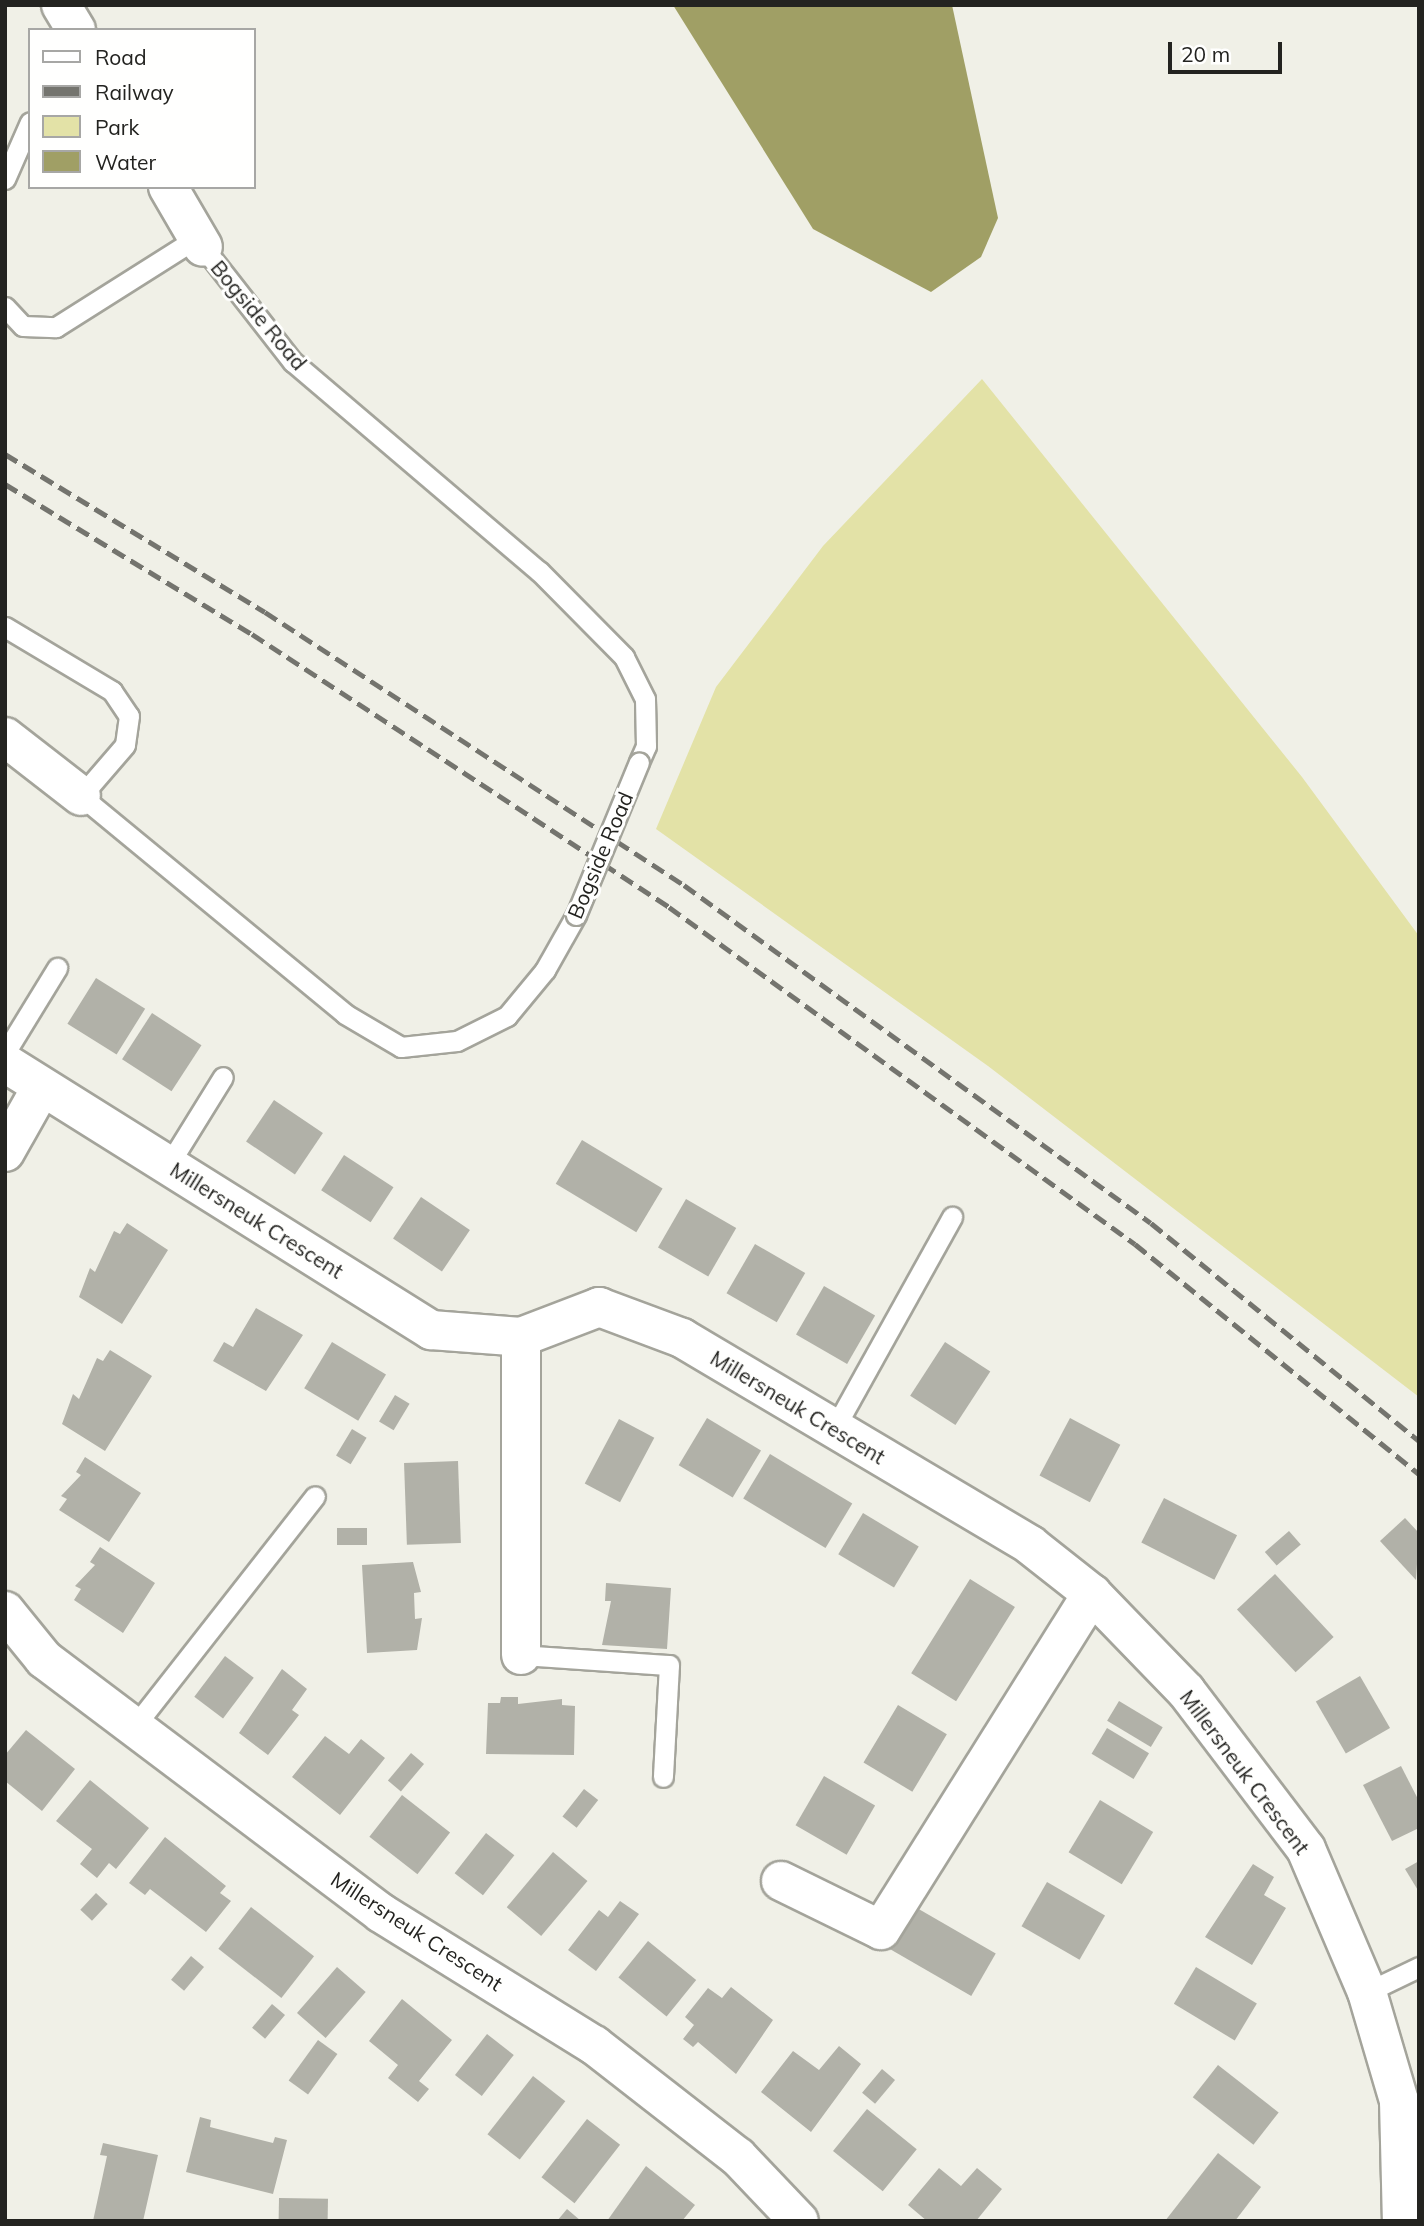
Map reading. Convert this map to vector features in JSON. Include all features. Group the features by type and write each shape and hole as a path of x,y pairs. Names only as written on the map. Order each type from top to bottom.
{"street":[{"path":"169,189 200,243"},
{"name":"Bogside Road","path":"5,737 81,796"},
{"name":"Millersneuk Crescent","path":"5,1063 431,1330 521,1337 599,1307 682,1338 1030,1545 1092,1594 1186,1691 1306,1849 1367,1992 1399,2101 1409,2203"},
{"path":"5,1152 41,1087"},
{"path":"521,1337 522,1655"},
{"path":"781,1881 881,1930 1092,1594"},
{"name":"Millersneuk Crescent","path":"5,1611 44,1659 381,1913 594,2045 738,2157 799,2221"}],"lane":[{"path":"5,179 28,127"},
{"path":"5,307 23,326 56,327 200,243"},
{"name":"Bogside Road","path":"81,796 345,1014 401,1047 457,1041 507,1016 545,970 576,915 646,746 645,699 624,657 539,571 293,362 200,243"},
{"path":"5,627 112,691 129,716 125,745 81,796"},
{"path":"5,1053 57,968"},
{"path":"169,1164 223,1077"},
{"path":"834,1429 952,1217"},
{"path":"134,1727 315,1496"},
{"path":"522,1655 669,1665 663,1777"},
{"path":"1367,1992 1419,1967"}],"green space":[{"path":"982,379 1302,777 1419,936 1419,1397 988,1066 656,829 716,687 823,546"}],"water":[{"path":"673,5 952,5 998,218 981,257 931,292 813,229"}],"building":[{"path":"96,978 145,1009 117,1055 67,1024"},
{"path":"152,1013 201,1045 172,1091 122,1059"},
{"path":"274,1100 323,1133 295,1174 246,1141"},
{"path":"582,1140 663,1188 636,1232 556,1184"},
{"path":"344,1155 393,1187 371,1222 321,1190"},
{"path":"421,1197 470,1230 442,1271 393,1238"},
{"path":"686,1199 736,1228 708,1276 658,1247"},
{"path":"127,1223 168,1250 122,1324 79,1297 90,1268 95,1272 114,1231 120,1234"},
{"path":"755,1244 805,1273 777,1322 726,1293"},
{"path":"824,1286 875,1316 847,1364 796,1334"},
{"path":"256,1308 303,1335 266,1391 213,1361 224,1342 233,1347"},
{"path":"332,1342 386,1374 358,1421 304,1388"},
{"path":"945,1342 990,1371 955,1425 910,1396"},
{"path":"110,1350 152,1376 105,1451 62,1424 73,1394 79,1399 97,1358 103,1361"},
{"path":"395,1395 410,1404 394,1430 379,1422"},
{"path":"707,1418 761,1450 733,1498 679,1465"},
{"path":"1070,1418 1120,1445 1090,1502 1039,1475"},
{"path":"619,1419 654,1438 620,1502 585,1483"},
{"path":"352,1429 367,1438 351,1464 336,1456"},
{"path":"770,1454 852,1503 826,1548 743,1499"},
{"path":"85,1457 141,1493 109,1542 59,1510 67,1499 61,1496 81,1475 76,1472"},
{"path":"458,1461 461,1543 407,1545 404,1463"},
{"path":"1164,1498 1237,1535 1214,1580 1141,1543"},
{"path":"863,1513 919,1546 894,1588 838,1554"},
{"path":"1405,1518 1419,1533 1416,1580 1380,1541"},
{"path":"337,1528 367,1528 367,1545 337,1545"},
{"path":"1289,1531 1301,1545 1277,1566 1265,1552"},
{"path":"100,1547 155,1583 123,1633 74,1600 81,1589 75,1586 95,1565 90,1562"},
{"path":"413,1562 421,1592 414,1593 415,1619 422,1618 417,1650 367,1653 362,1565"},
{"path":"1275,1574 1334,1637 1296,1672 1237,1609"},
{"path":"970,1579 1015,1607 956,1701 911,1673"},
{"path":"606,1583 671,1588 667,1649 602,1645 611,1601 605,1601"},
{"path":"225,1656 254,1678 223,1718 194,1697"},
{"path":"282,1669 307,1689 292,1710 299,1715 268,1755 239,1733"},
{"path":"1360,1676 1390,1728 1346,1753 1316,1702"},
{"path":"501,1697 518,1697 518,1704 562,1699 562,1705 575,1706 574,1755 486,1754 488,1703 500,1703"},
{"path":"1119,1701 1163,1727 1151,1747 1107,1721"},
{"path":"898,1705 947,1734 912,1792 863,1762"},
{"path":"1107,1728 1149,1753 1134,1779 1092,1754"},
{"path":"26,1730 75,1769 42,1811 5,1781 5,1755"},
{"path":"325,1736 349,1754 361,1739 385,1758 340,1815 292,1777"},
{"path":"411,1753 424,1764 401,1792 388,1781"},
{"path":"1401,1766 1419,1801 1419,1828 1392,1841 1363,1785"},
{"path":"824,1776 875,1806 847,1855 796,1825"},
{"path":"90,1780 149,1828 116,1869 109,1863 97,1878 80,1864 92,1849 56,1821"},
{"path":"584,1789 598,1800 577,1828 562,1817"},
{"path":"402,1795 450,1833 417,1874 369,1837"},
{"path":"1100,1800 1153,1832 1122,1884 1069,1852"},
{"path":"486,1833 514,1855 483,1895 455,1873"},
{"path":"165,1837 226,1886 220,1893 231,1901 206,1932 150,1889 145,1895 129,1883"},
{"path":"553,1852 587,1881 541,1936 507,1907"},
{"path":"1419,1861 1419,1892 1405,1869"},
{"path":"1253,1864 1274,1877 1264,1895 1286,1908 1252,1965 1205,1937"},
{"path":"1047,1882 1105,1916 1080,1960 1022,1926"},
{"path":"96,1893 108,1904 92,1921 80,1910"},
{"path":"620,1901 639,1914 596,1971 568,1950 599,1910 608,1917"},
{"path":"910,1904 996,1953 971,1996 885,1946"},
{"path":"251,1907 314,1956 281,1998 218,1949"},
{"path":"648,1941 696,1980 667,2017 618,1978"},
{"path":"191,1956 204,1967 184,1991 171,1980"},
{"path":"337,1967 366,1992 326,2038 297,2013"},
{"path":"1196,1967 1257,2004 1235,2040 1174,2004"},
{"path":"731,1987 773,2020 736,2074 698,2042 693,2047 683,2039 694,2025 685,2017 708,1988 722,1998"},
{"path":"402,1999 452,2040 419,2081 429,2089 418,2102 388,2078 398,2065 369,2041"},
{"path":"272,2004 285,2015 265,2039 252,2028"},
{"path":"487,2034 514,2055 482,2096 455,2075"},
{"path":"318,2040 337,2054 308,2095 289,2080"},
{"path":"839,2046 861,2064 811,2132 761,2092 793,2051 819,2070"},
{"path":"1218,2065 1279,2112 1253,2145 1193,2097"},
{"path":"882,2069 895,2080 875,2104 862,2093"},
{"path":"533,2076 565,2101 520,2160 487,2134"},
{"path":"867,2109 917,2149 883,2191 833,2151"},
{"path":"200,2117 211,2120 210,2127 273,2143 275,2137 287,2140 273,2194 186,2172"},
{"path":"587,2119 620,2145 575,2203 541,2177"},
{"path":"103,2143 158,2155 143,2221 93,2221 107,2156 100,2155"},
{"path":"1218,2153 1261,2187 1235,2221 1165,2221"},
{"path":"646,2166 695,2205 682,2221 607,2221"},
{"path":"939,2168 961,2186 977,2168 1002,2189 976,2221 927,2221 908,2205"},
{"path":"279,2198 328,2199 328,2221 279,2221"},
{"path":"567,2209 581,2221 557,2221"}],"railway":[{"path":"5,454 265,612 684,885 1151,1223 1419,1441"},
{"path":"5,484 252,634 669,907 1135,1244 1419,1474"}]}
